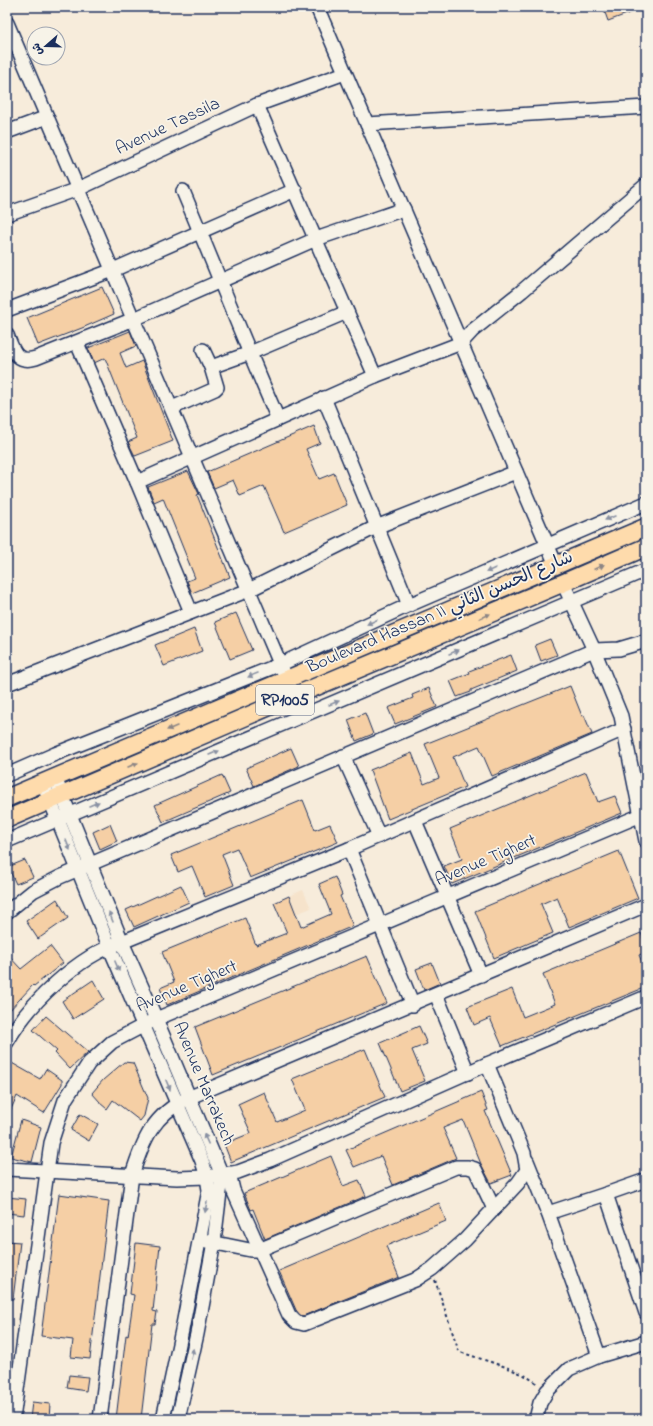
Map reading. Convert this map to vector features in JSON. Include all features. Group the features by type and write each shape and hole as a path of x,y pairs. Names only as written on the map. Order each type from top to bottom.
{"main road":[{"name":"Boulevard Hassan II شارع الحسن الثاني","path":"7,798 646,526"},
{"name":"Boulevard Hassan II شارع الحسن الثاني","path":"7,819 646,547"},
{"path":"556,565 564,583"}],"street":[{"path":"317,7 556,565"},
{"path":"7,22 10,39 47,117 294,696"},
{"name":"Avenue Tassila","path":"7,214 78,189 257,105 345,73"},
{"path":"257,105 374,376"},
{"path":"367,124 646,107"},
{"path":"7,132 47,117"},
{"path":"137,482 374,376 461,343 472,331 522,292 646,185"},
{"path":"7,310 113,270 295,190"},
{"path":"183,191 278,419"},
{"path":"7,335 16,355 25,360 36,358 77,343 134,319 316,240 404,209"},
{"path":"211,367 250,353 347,312"},
{"path":"77,343 191,612"},
{"path":"172,408 216,388 217,385 211,367 203,350"},
{"path":"324,398 376,528 409,605"},
{"path":"7,684 249,590 376,528 516,472"},
{"path":"7,775 55,754 280,664 409,605 646,503"},
{"path":"7,841 572,603 646,570"},
{"path":"564,583 621,716 643,814 646,841"},
{"path":"7,912 33,891 46,883 343,756 594,650 619,649 646,641"},
{"path":"7,1042 36,1002 60,980 82,963 115,944 349,849 624,729"},
{"path":"343,756 379,836"},
{"name":"Avenue Marrakech","path":"49,781 63,817 77,869 115,944 156,1019 188,1098 226,1174 196,1334 178,1419"},
{"name":"Avenue Tighert","path":"13,1419 51,1143 64,1100 89,1063 112,1042 142,1025 643,814"},
{"name":"Avenue Marrakech","path":"63,817 89,864 142,1025 202,1161 207,1177 209,1190 164,1419"},
{"path":"415,820 481,975"},
{"path":"349,849 413,1004"},
{"path":"100,1419 132,1175 140,1148 150,1130 163,1115 176,1104 188,1098 646,906"},
{"path":"436,994 468,1073"},
{"path":"7,1169 177,1178 207,1177 226,1174 270,1160 487,1064 646,997"},
{"path":"487,1064 548,1213 600,1356"},
{"path":"226,1174 289,1315 296,1322 304,1324 415,1280 432,1269 465,1240 518,1183 527,1170 524,1154"},
{"path":"200,1240 250,1250 259,1250 456,1167 468,1167 475,1169 494,1209"},
{"path":"548,1213 646,1180"},
{"path":"606,1194 646,1313"},
{"path":"182,1330 196,1334"},
{"path":"536,1419 540,1403 547,1391 569,1369 600,1356 646,1342"},
{"path":"172,1378 186,1379"}],"path":[{"path":"432,1269 444,1310 460,1352 506,1367 526,1376 547,1391"}],"shaded area":[{"path":"303,890 311,908 296,914 289,896"}],"building":[{"path":"603,7 643,7 643,8 608,21"},
{"path":"102,287 114,314 38,345 27,318"},
{"path":"130,331 136,346 120,353 126,368 142,361 173,441 135,456 128,442 137,438 105,358 94,363 88,348"},
{"path":"314,426 320,443 306,449 319,479 334,473 347,505 284,532 264,486 240,496 233,480 214,488 207,472"},
{"path":"188,471 199,494 197,495 230,577 192,593 187,581 195,578 163,498 154,502 148,487"},
{"path":"236,613 252,650 230,659 215,622"},
{"path":"194,629 202,651 164,666 155,645"},
{"path":"550,639 557,655 541,661 535,645"},
{"path":"511,655 517,671 457,697 450,681 470,673 469,671"},
{"path":"570,686 582,716 584,715 592,734 492,776 479,746 453,757 465,787 388,819 370,770 412,753 424,784 439,778 425,744"},
{"path":"429,688 437,707 395,724 388,708 413,698 412,695"},
{"path":"365,713 373,734 356,741 348,720"},
{"path":"291,748 299,766 254,786 246,768"},
{"path":"586,772 598,802 615,796 622,813 452,884 444,866 462,859 450,829"},
{"path":"222,775 230,793 163,822 155,805"},
{"path":"303,800 315,830 330,824 338,842 250,878 237,848 222,854 234,885 205,897 192,866 178,872 171,855"},
{"path":"110,824 117,841 100,849 93,832"},
{"path":"619,851 638,898 569,927 557,897 541,904 553,933 494,958 475,911"},
{"path":"25,860 33,877 16,884 8,867"},
{"path":"335,877 342,895 340,896 353,926 167,1005 160,988 174,982 162,952 245,918 256,945 287,933 274,903 289,896 301,927 331,914 319,884"},
{"path":"181,885 189,902 134,927 126,910"},
{"path":"57,899 68,918 38,939 26,921"},
{"path":"641,933 646,946 646,952 639,955 646,972 646,987 502,1046 490,1018 474,1025 467,1007 512,989 523,1017 555,1004 543,974"},
{"path":"50,946 63,963 34,986 33,985 7,1013 7,954 21,969"},
{"path":"367,956 387,1003 213,1075 195,1027"},
{"path":"432,963 440,983 424,990 416,969"},
{"path":"93,980 104,999 73,1019 62,1001"},
{"path":"46,1016 88,1052 70,1069 55,1053 57,1051 33,1030"},
{"path":"419,1026 427,1044 412,1050 425,1081 400,1091 380,1043"},
{"path":"365,1049 385,1097 231,1162 224,1144 251,1133 238,1104 264,1092 277,1122 305,1110 292,1079"},
{"path":"10,1062 40,1079 46,1069 62,1080 62,1084 44,1113 17,1096 7,1118 7,1068"},
{"path":"124,1062 133,1063 148,1098 144,1116 140,1121 113,1100 107,1109 92,1093 103,1080"},
{"path":"481,1092 488,1110 485,1111 512,1175 491,1183 481,1164 463,1120 443,1128 456,1158 393,1185 381,1156 354,1167 346,1150"},
{"path":"80,1114 98,1124 89,1141 71,1130"},
{"path":"21,1120 41,1127 32,1162 11,1157"},
{"path":"331,1156 343,1186 359,1180 366,1196 265,1239 253,1209 251,1210 244,1193"},
{"path":"59,1194 109,1201 90,1359 71,1357 73,1340 41,1336"},
{"path":"7,1197 26,1199 24,1215 7,1213"},
{"path":"439,1203 446,1221 386,1246 399,1277 303,1316 296,1310 279,1271"},
{"path":"7,1241 20,1242 13,1299 7,1299"},
{"path":"136,1243 160,1246 153,1311 157,1312 155,1324 152,1324 141,1419 116,1419 126,1335 128,1336 134,1295 130,1294"},
{"path":"69,1375 88,1377 86,1391 67,1388"},
{"path":"32,1402 50,1404 49,1419 30,1419"}]}
